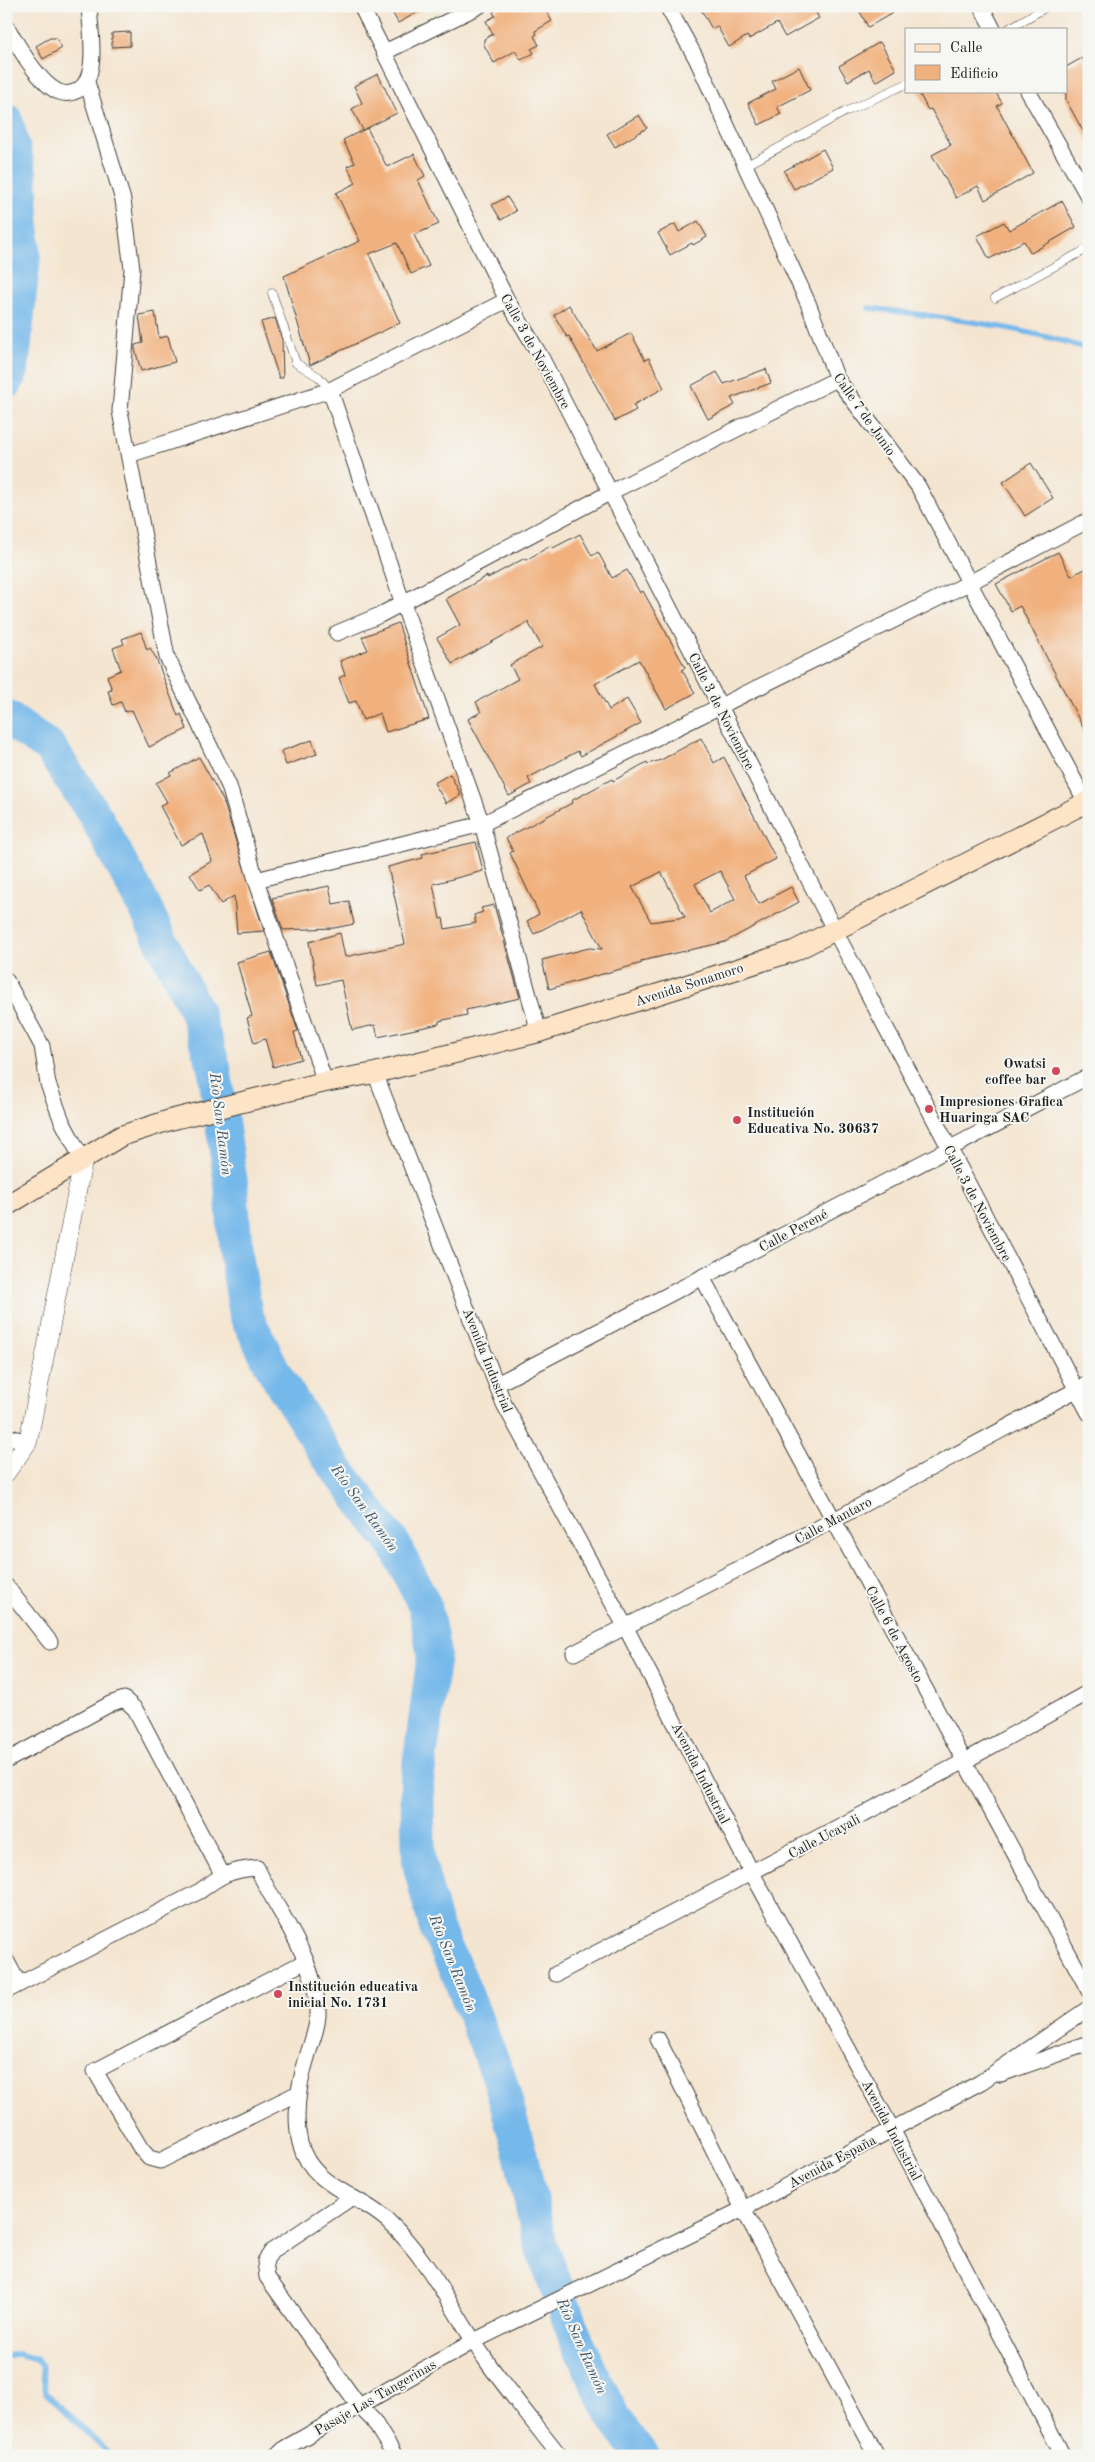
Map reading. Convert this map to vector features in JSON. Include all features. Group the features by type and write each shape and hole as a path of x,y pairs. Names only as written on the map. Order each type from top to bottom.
{"main road":[{"name":"Avenida Sonamoro","path":"6,1206 83,1161 121,1136 170,1120 263,1096 375,1073 539,1032 794,951 1088,804"}],"street":[{"path":"88,6 92,56 87,82 123,200 132,269 120,411 167,657 228,786 256,880 325,1082"},
{"name":"Calle 3 de Noviembre","path":"361,6 506,300 541,357 835,931 949,1148 1082,1386 1089,1413"},
{"path":"385,52 480,6"},
{"name":"Calle 7 de Junio","path":"667,6 696,58 808,303 837,379 918,486 1088,804"},
{"path":"981,6 992,28"},
{"path":"6,26 30,64 46,83 58,92 67,95 80,90 87,82"},
{"path":"1029,92 1089,198"},
{"path":"128,455 330,390 506,300"},
{"path":"337,633 380,614 610,492 837,379"},
{"path":"330,390 402,601 482,824 539,1032"},
{"path":"256,880 482,824 969,583 1089,520"},
{"path":"6,980 42,1046 48,1084 62,1121 83,1161 28,1442 6,1473"},
{"name":"Avenida Industrial","path":"375,1073 504,1404 625,1626 752,1873 892,2128 1064,2456"},
{"name":"Calle Perené","path":"497,1384 1089,1076"},
{"name":"Calle 6 de Agosto","path":"702,1277 963,1762 1089,1991"},
{"name":"Calle Mantaro","path":"574,1653 834,1520 1082,1386"},
{"path":"6,1436 28,1442"},
{"path":"6,1586 50,1642"},
{"name":"Calle Ucayali","path":"556,1974 963,1762 1089,1692"},
{"path":"6,1761 110,1704 124,1699 134,1709 222,1874"},
{"path":"6,1960 13,1988 200,1891 222,1874 235,1870 257,1868 306,1962 318,2011 298,2094 300,2144 312,2168 330,2185 362,2202 388,2221 407,2243 449,2299 488,2363 560,2456"},
{"path":"298,2094 160,2161 149,2158 141,2149 95,2071 306,1962"},
{"name":"Avenida España","path":"593,2284 742,2209 981,2082 1089,2008"},
{"path":"658,2039 742,2209 877,2456"},
{"path":"981,2082 1089,2043"},
{"path":"352,2198 272,2251 265,2261 267,2277 359,2406 373,2420 395,2456"},
{"name":"Pasaje Las Tangerinas","path":"277,2456 285,2448 474,2341 593,2284"}],"lane":[{"path":"1010,28 1048,6"},
{"path":"745,166 845,112 905,84"},
{"path":"995,298 1089,248"},
{"path":"272,294 296,363 319,377 330,390"}],"building":[{"path":"389,6 429,6 398,23"},
{"path":"502,6 543,6 552,21 535,31 537,34 534,36 539,45 531,49 534,53 521,60 515,51 494,63 484,45 484,39 493,34 486,21 495,16 493,12"},
{"path":"699,6 812,6 819,18 785,37 777,23 749,39 747,36 729,47 717,26 712,29"},
{"path":"857,6 905,6 868,27"},
{"path":"130,32 130,46 112,47 112,33"},
{"path":"50,38 56,38 62,48 43,59 36,46"},
{"path":"880,42 896,70 876,82 869,69 848,81 839,66"},
{"path":"1082,58 1089,71 1089,142 1066,100 1066,92 1068,92 1068,66"},
{"path":"799,67 810,90 777,107 781,114 759,125 748,103 776,89 772,81"},
{"path":"378,74 397,113 363,130 352,109 362,103 354,86"},
{"path":"919,92 996,92 1002,103 997,106 1033,173 985,200 978,186 956,198 932,155 951,145 931,109 928,110"},
{"path":"639,115 647,128 615,147 607,134"},
{"path":"367,128 387,167 414,154 425,176 418,180 439,224 414,235 429,266 411,274 397,243 369,254 400,323 310,365 284,276 360,241 336,193 356,183 347,166 355,163 343,140"},
{"path":"823,149 833,168 794,189 784,171"},
{"path":"507,197 516,211 501,220 492,205"},
{"path":"1062,201 1076,227 1031,253 1024,241 989,259 977,236 1004,222 1009,230"},
{"path":"698,221 707,237 670,255 658,233 675,224 679,232"},
{"path":"569,305 597,351 631,333 645,360 649,358 664,388 633,405 636,410 615,421 569,336 567,337 554,315"},
{"path":"155,312 159,338 168,336 175,362 141,371 135,349 135,345 143,343 139,315"},
{"path":"275,318 282,340 283,378 279,378 261,322"},
{"path":"766,369 771,383 731,398 735,405 708,419 691,386 717,372 724,384"},
{"path":"1031,463 1053,498 1025,516 1003,482"},
{"path":"580,534 592,556 598,552 612,578 627,570 640,593 643,591 685,667 682,670 695,693 666,709 639,660 595,684 609,710 627,699 641,723 581,756 578,751 528,778 531,784 509,796 468,719 481,712 476,702 518,679 510,665 542,647 528,622 452,664 437,638 460,625 446,599 487,576 488,578 552,545 553,548"},
{"path":"1058,552 1071,576 1089,567 1089,739 1020,606 1011,611 996,584"},
{"path":"398,623 429,719 386,732 380,713 363,720 356,701 349,703 339,678 345,675 340,661 368,650 362,637"},
{"path":"141,632 147,650 150,648 156,658 178,716 181,714 187,729 149,747 132,710 125,712 121,702 113,705 108,691 112,690 107,676 121,670 113,648 124,644 122,639"},
{"path":"701,738 714,763 724,757 776,859 744,876 759,904 791,887 799,902 725,942 641,961 642,963 549,989 542,960 589,948 602,949 581,909 534,934 527,921 539,914 510,853 513,851 506,838 572,803 571,801 612,779 613,781 647,762 648,764 661,760","holes":["720,871 735,899 710,913 695,884","661,872 685,917 651,922 632,887"]},
{"path":"312,740 317,754 286,765 281,751"},
{"path":"199,757 223,800 264,931 237,933 234,896 221,904 209,885 200,890 190,874 212,861 203,834 181,845 160,806 167,802 156,783"},
{"path":"450,774 461,795 446,803 434,783"},
{"path":"476,842 483,871 433,884 440,919 443,918 445,929 476,923 474,915 483,912 481,908 494,905 520,998 466,1010 467,1015 439,1021 439,1024 378,1037 375,1025 352,1030 341,980 317,985 309,942 340,933 345,957 405,944 388,867 423,858 422,854"},
{"path":"329,886 333,904 349,901 354,924 334,928 283,930 272,898"},
{"path":"271,952 298,1031 294,1032 301,1059 273,1067 265,1039 254,1043 247,1018 252,1016 237,962"}],"waterway":[{"name":"Río San Ramón","path":"6,120 20,173 24,254 12,370 6,383"},
{"path":"869,308 1008,328 1089,349"},
{"name":"Río San Ramón","path":"6,717 50,748 96,817 139,896 196,1011 214,1067 231,1184 236,1254 246,1315 276,1375 327,1456 395,1546 425,1606 434,1654 417,1782 419,1863 436,1928 460,1979 500,2080 522,2161 540,2243 578,2344 613,2416 642,2456"},
{"path":"6,2356 18,2354 36,2359 42,2367 46,2393 112,2456"}],"place":[{"name":"Owatsi coffee bar","path":"1056,1071"},
{"name":"Impresiones Grafica Huaringa SAC","path":"929,1109"},
{"name":"Institución Educativa No. 30637","path":"737,1120"},
{"name":"Institución educativa inicial No. 1731","path":"278,1994"}]}
